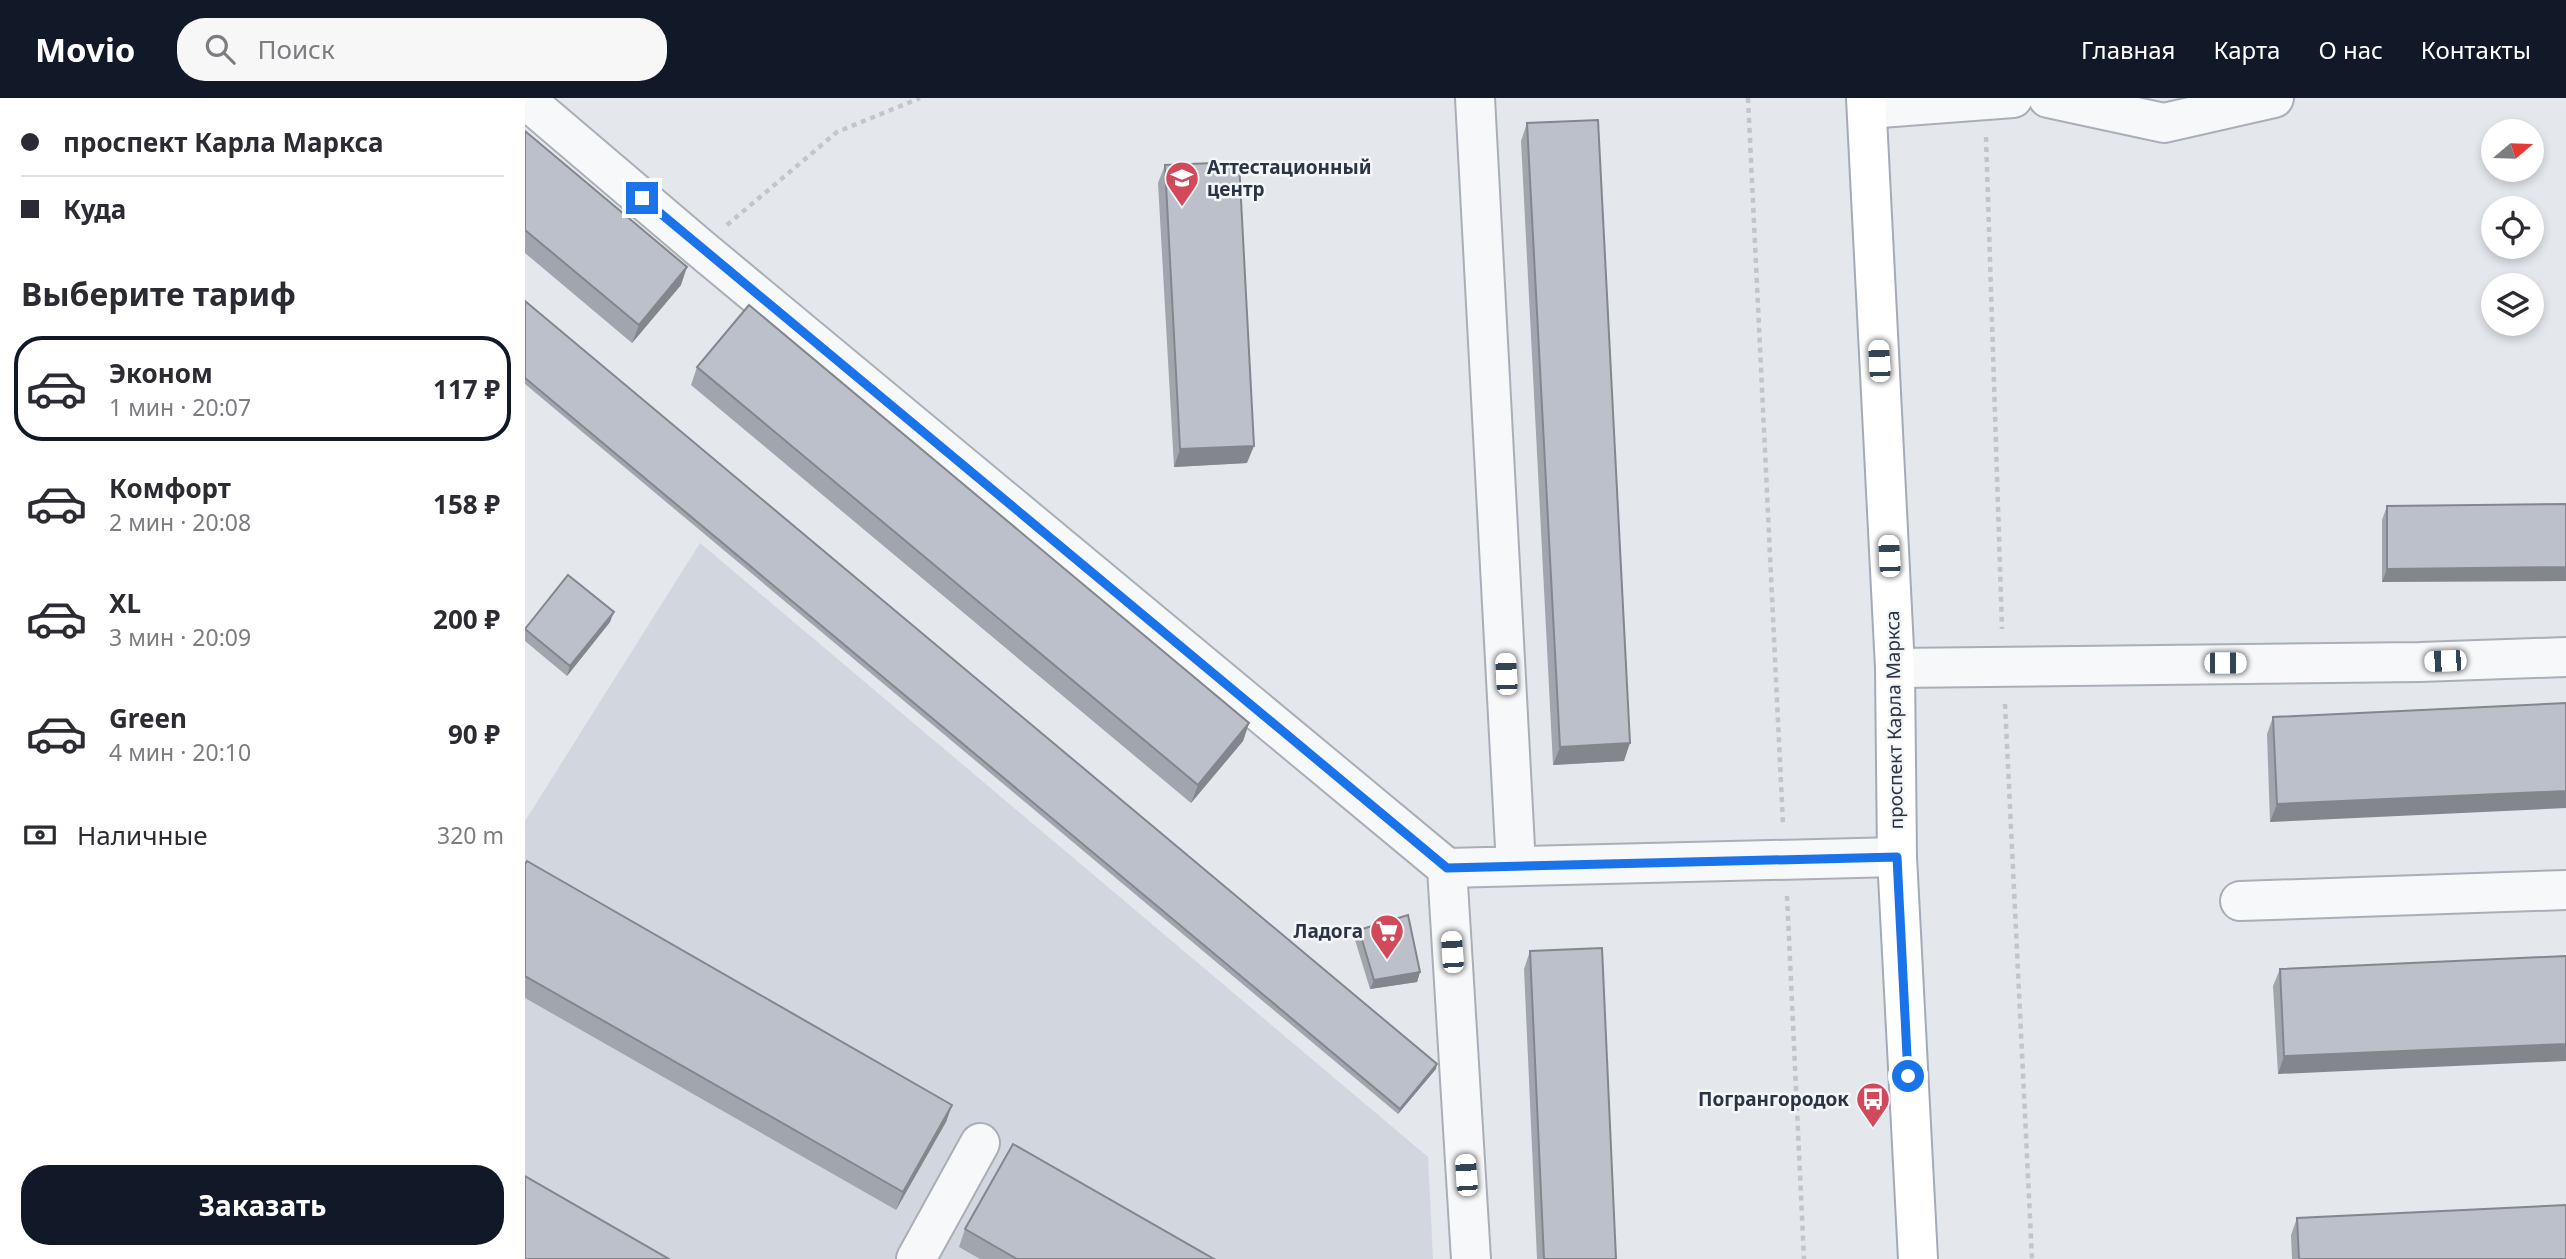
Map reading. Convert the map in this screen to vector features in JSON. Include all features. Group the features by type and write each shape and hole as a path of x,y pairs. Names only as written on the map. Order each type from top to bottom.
{"main road":[{"name":"проспект Карла Маркса","path":"1866,104 1895,668 1897,857 1918,1259"}],"street":[{"path":"1475,98 1516,866"},
{"path":"1866,104 2013,98"},
{"path":"2049,98 2164,123 2274,98"},
{"path":"525,99 700,248 1447,868 1897,857"},
{"path":"1895,668 2420,662 2566,657"},
{"path":"1447,868 1471,1259"},
{"path":"2240,901 2566,890"},
{"path":"916,1259 980,1143"}],"path":[{"path":"700,248 837,132 920,98"},
{"path":"1748,98 1804,1259"}],"shaded area":[{"path":"700,543 1428,1157 1433,1259 632,1259 525,1198 525,998 896,1210 946,1122 525,881 525,821"}],"building":[{"path":"1598,120 1630,743 1560,747 1527,123"},
{"path":"525,131 687,267 639,325 525,230"},
{"path":"1239,162 1254,446 1180,449 1165,165"},
{"path":"525,301 1437,1064 1400,1109 525,378"},
{"path":"749,305 1249,723 1198,785 697,367"},
{"path":"2566,504 2566,567 2387,569 2387,506"},
{"path":"568,575 614,612 570,666 525,629"},
{"path":"2566,703 2566,791 2277,804 2273,717"},
{"path":"527,861 952,1105 903,1192 525,976"},
{"name":"Ладога","path":"1408,915 1420,972 1374,980 1359,930"},
{"path":"1602,948 1616,1259 1544,1259 1530,951"},
{"path":"2566,956 2566,1044 2284,1056 2280,969"},
{"path":"1013,1144 1214,1259 1017,1259 965,1229"},
{"path":"525,1176 669,1259 525,1259"},
{"path":"2566,1205 2566,1259 2299,1259 2297,1218"}],"place":[{"name":"Аттестационный центр","path":"1182,208"},
{"name":"Ладога","path":"1387,961"},
{"name":"Погрангородок","path":"1873,1129"}],"route":[{"path":"642,198 1447,868 1897,857 1908,1076"}]}
